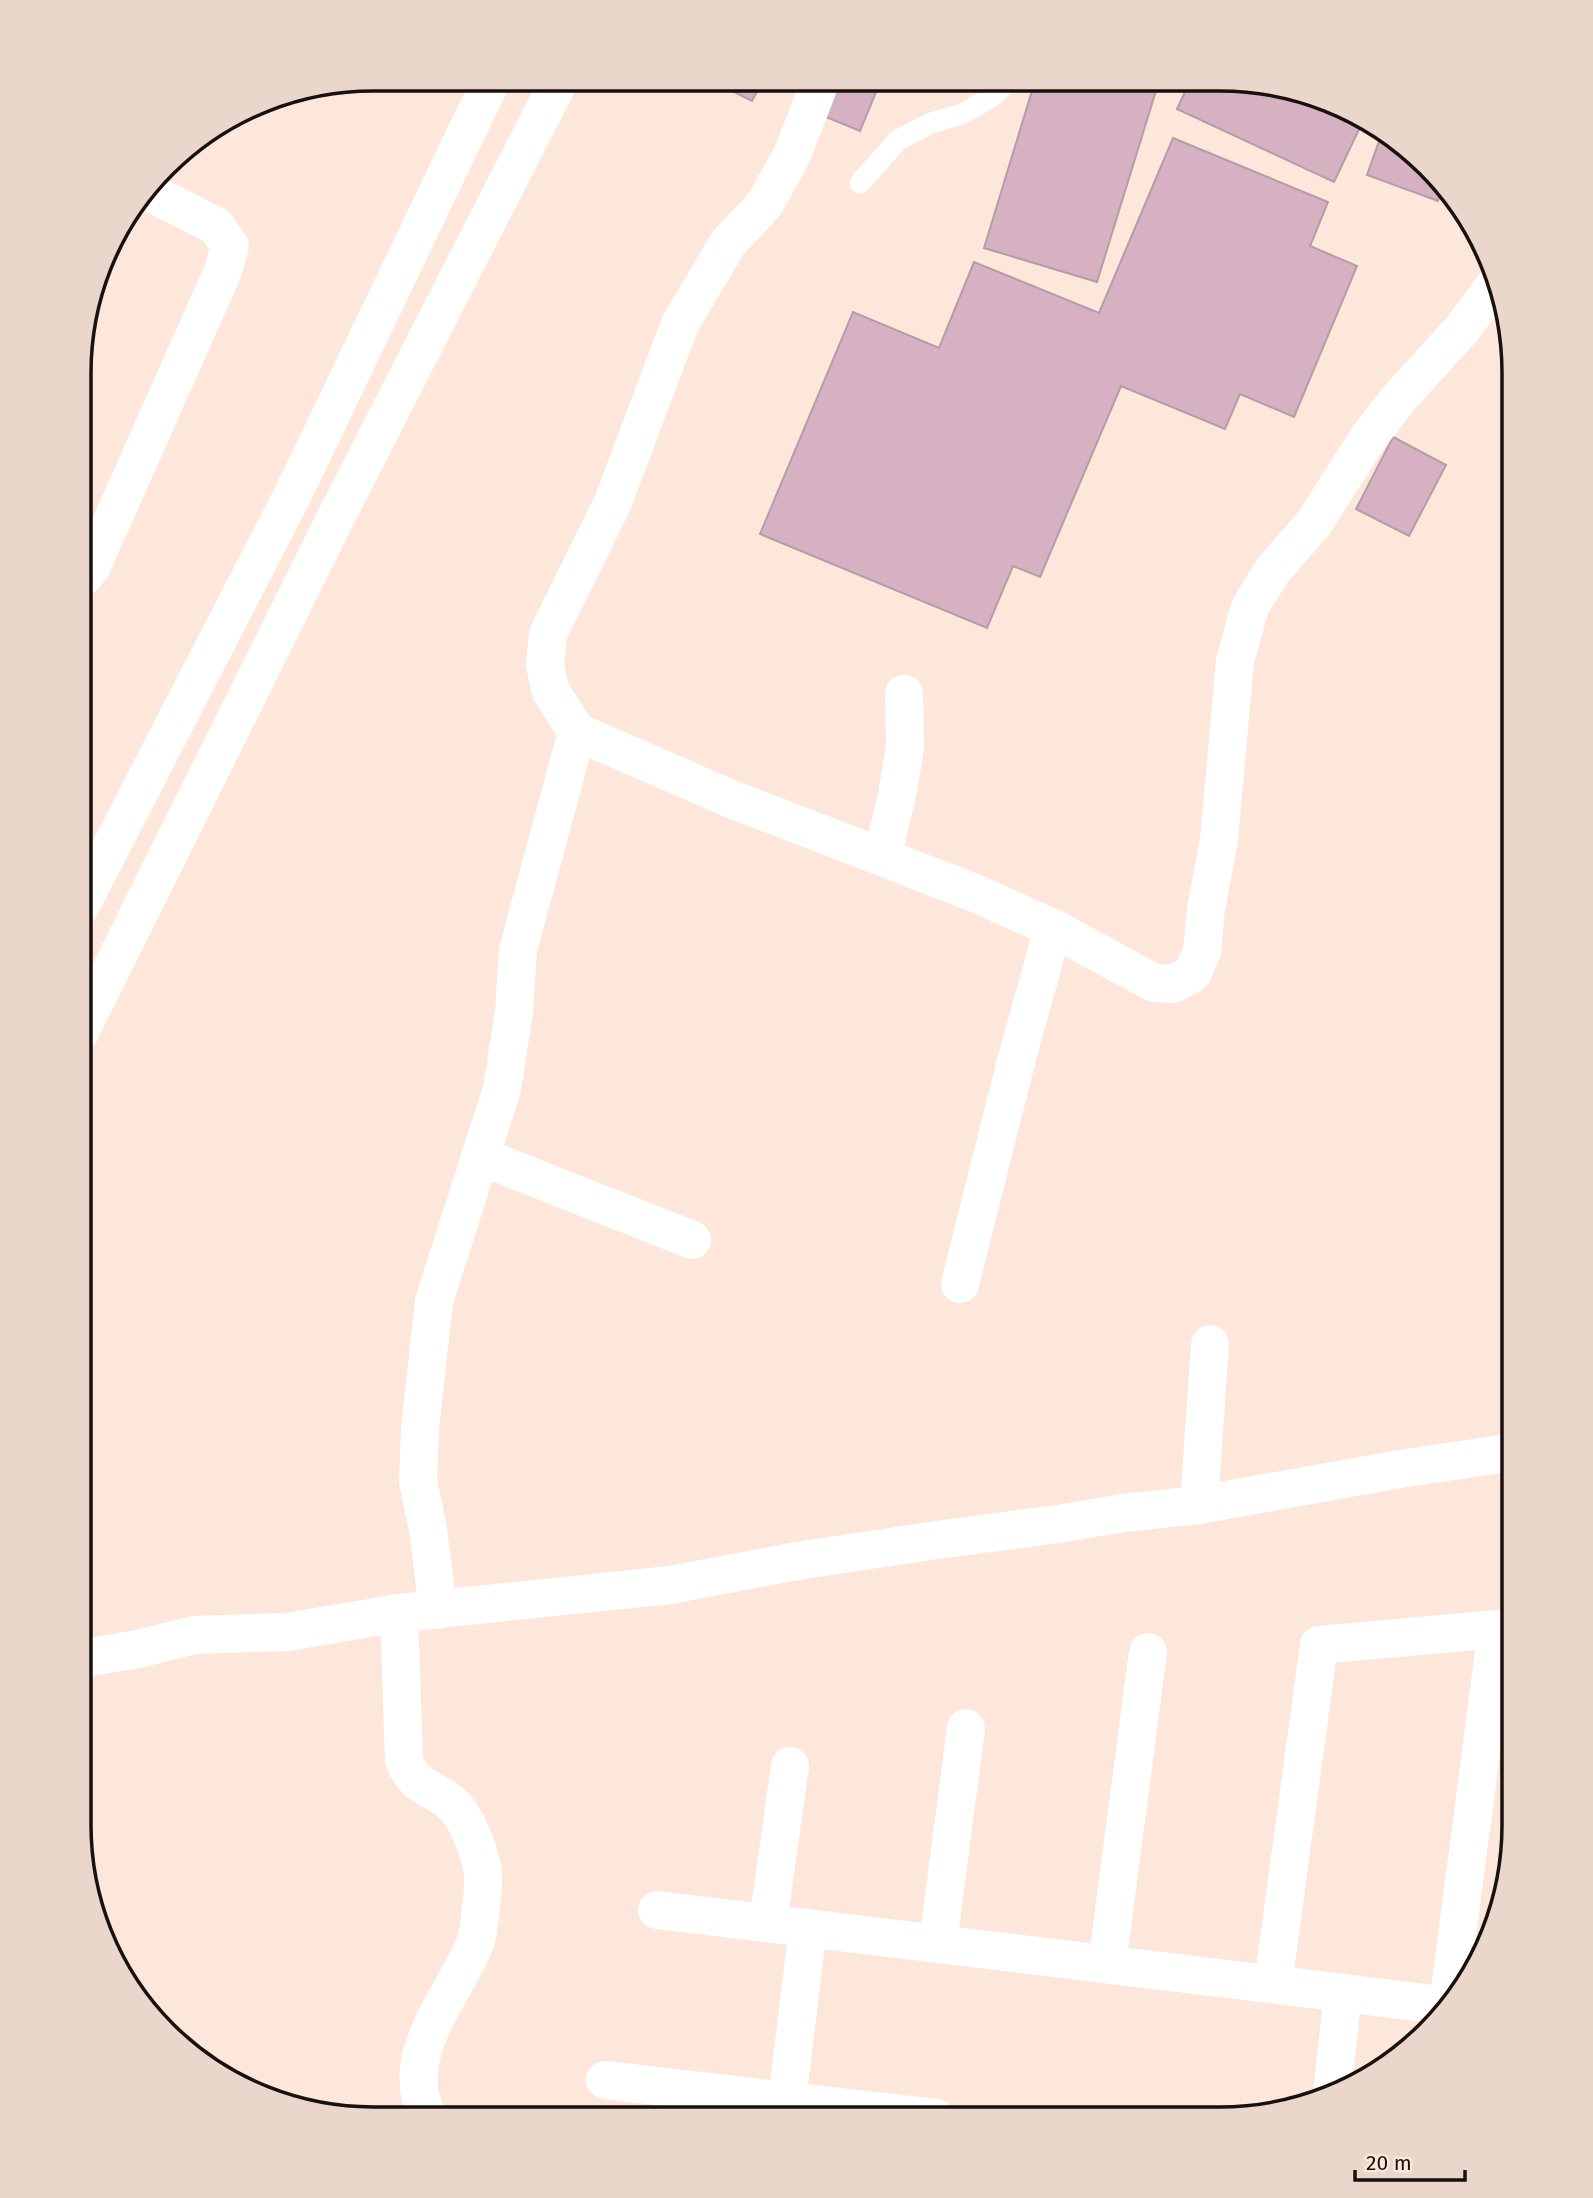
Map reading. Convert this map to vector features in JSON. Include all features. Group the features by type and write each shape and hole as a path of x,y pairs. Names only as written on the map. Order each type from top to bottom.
{"street":[{"path":"91,886 293,494 486,91"},
{"path":"91,998 554,91"},
{"path":"817,91 792,155 764,205 728,243 680,324 613,502 548,634 545,664 550,690 577,732 731,799 977,894 1053,928 1154,983 1174,984 1192,974 1202,952 1206,909 1219,840 1235,661 1250,607 1273,570 1314,523 1368,438 1400,397 1462,329 1490,292"},
{"path":"91,568 223,271 230,246 216,226 154,195"},
{"path":"293,494 336,517"},
{"path":"882,857 897,796 905,747 904,694"},
{"path":"438,1610 428,1529 418,1481 420,1429 434,1301 502,1090 514,1012 518,950 577,732"},
{"path":"960,1284 1053,928"},
{"path":"480,1156 692,1240"},
{"path":"1199,1506 1210,1344"},
{"path":"91,1657 194,1635 287,1632 399,1613 670,1585 797,1561 1123,1513 1199,1506 1388,1471 1502,1454"},
{"path":"399,1613 404,1760 409,1773 421,1785 452,1802 471,1832 483,1873 476,1940 430,2029 420,2058 417,2080 423,2107"},
{"path":"1273,1984 1319,1645 1502,1629"},
{"path":"1452,1985 1502,1649"},
{"path":"1107,1964 1148,1652"},
{"path":"938,1944 966,1728"},
{"path":"768,1923 790,1766"},
{"path":"657,1910 1438,2004"},
{"path":"787,2101 808,1928"},
{"path":"1333,2084 1343,1993"},
{"path":"605,2080 840,2107"}],"lane":[{"path":"860,183 898,140 931,123 962,114 998,91"}],"building":[{"path":"732,91 757,91 752,101"},
{"path":"831,91 876,91 860,131 821,115"},
{"path":"1032,91 1156,91 1097,282 984,248"},
{"path":"1185,91 1257,93 1311,106 1360,128 1334,182 1177,109"},
{"path":"1173,138 1328,202 1310,246 1357,266 1294,417 1240,394 1225,429 1121,386 1040,577 1013,566 987,628 760,534 853,312 939,348 974,262 1099,313"},
{"path":"1379,141 1406,161 1432,187 1440,196 1438,201 1367,175"},
{"path":"1393,437 1446,465 1409,536 1356,509"}]}
